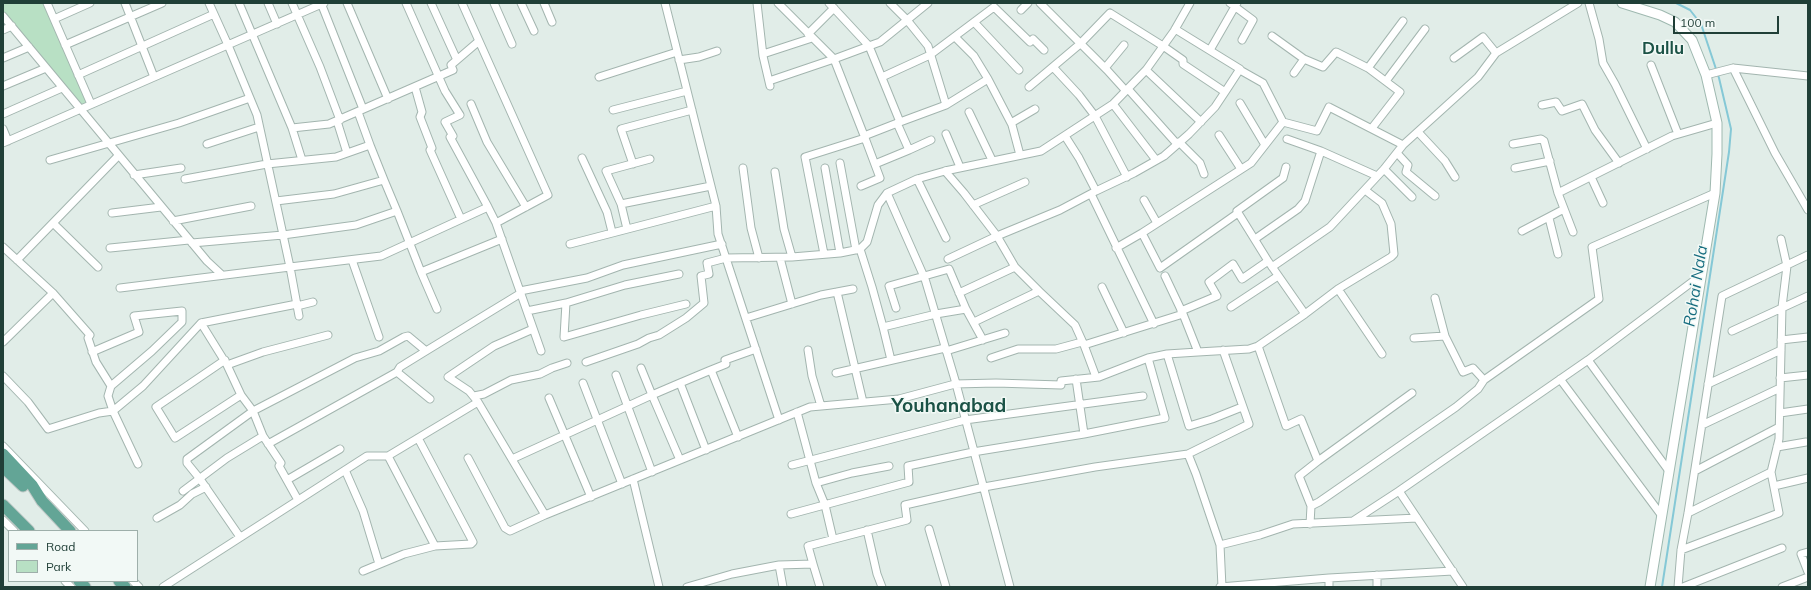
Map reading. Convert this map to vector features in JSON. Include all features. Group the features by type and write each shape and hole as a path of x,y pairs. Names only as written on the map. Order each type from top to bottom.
{"main road":[{"path":"3,454 32,485 42,501"},
{"path":"3,467 28,490 76,529"},
{"path":"3,506 28,530"}],"street":[{"path":"47,3 91,104"},
{"path":"54,19 90,3"},
{"path":"125,3 154,77"},
{"path":"65,45 162,3"},
{"path":"209,3 250,98 259,127 290,267 299,316"},
{"path":"239,3 292,128 302,160"},
{"path":"268,3 277,24"},
{"path":"292,3 320,67 338,120 347,153"},
{"path":"3,129 6,142 322,3 361,111 370,145 397,211 408,243 437,309"},
{"path":"347,3 388,99"},
{"path":"406,3 445,91 460,115 445,122 453,136 450,137 496,223 521,292 540,351"},
{"path":"431,3 457,60"},
{"path":"462,3 548,195 496,223"},
{"path":"494,3 512,44"},
{"path":"521,3 534,31"},
{"path":"544,3 552,22"},
{"path":"665,3 716,206 718,234 779,420"},
{"path":"757,3 763,54 769,84 880,42 928,3"},
{"path":"778,3 834,59 880,178 861,186"},
{"path":"890,3 907,20 928,46 946,105"},
{"path":"1022,10 1028,3"},
{"path":"1040,3 1178,143 1200,163 1204,174"},
{"path":"586,362 659,335 686,318 704,303 700,276 709,274 707,263 726,258 780,258 858,250 867,242 878,205 887,193 917,179 945,171 1041,151 1114,104 1146,70 1176,29 1190,3"},
{"path":"990,358 1018,350 1056,349 1083,344 1124,333 1154,324 1217,296 1209,282 1233,264 1242,279 1270,264 1330,227 1384,169 1403,145 1478,77 1496,53 1578,3"},
{"path":"1589,3 1599,39 1602,63 1615,84 1647,149"},
{"path":"1622,3 1660,15 1675,22 1692,40 1708,75 1717,124 1717,154 1714,193 1650,587"},
{"path":"1210,50 1234,4 1253,20 1242,40"},
{"path":"882,77 930,55 974,22 992,5 1030,42 1033,39 1044,50"},
{"path":"763,54 810,36 832,6 869,46 909,150"},
{"path":"1030,87 1080,44 1110,13 1163,46 1183,60 1183,64 1225,92"},
{"path":"78,75 214,14"},
{"path":"3,16 190,242 222,275"},
{"path":"1368,68 1403,21"},
{"path":"974,22 1019,70"},
{"path":"3,30 12,26"},
{"path":"1176,29 1263,83 1283,122 1317,132 1328,107 1403,145"},
{"path":"1386,81 1425,29"},
{"path":"1272,36 1304,59 1323,67 1336,52 1368,68 1400,92 1372,128"},
{"path":"955,37 974,56 988,79 1011,123 1020,155"},
{"path":"1454,58 1483,37 1496,53"},
{"path":"292,128 329,124 453,70 451,65 479,41"},
{"path":"1105,68 1124,45"},
{"path":"3,58 29,47"},
{"path":"599,77 678,56 699,57 717,51"},
{"path":"1294,73 1304,59"},
{"path":"1651,65 1678,134"},
{"path":"1053,67 1079,95 1095,116 1127,176"},
{"path":"3,86 46,68"},
{"path":"1708,75 1730,69 1808,76"},
{"path":"1730,69 1775,153 1808,210"},
{"path":"1146,70 1201,122"},
{"path":"948,258 1060,210 1156,160 1178,143 1215,107 1240,70"},
{"path":"824,254 805,157 865,137 899,122 946,105 988,79"},
{"path":"415,87 422,112 420,116 432,148 430,150 461,219"},
{"path":"3,114 62,88"},
{"path":"614,110 687,91"},
{"path":"50,160 179,123 250,98"},
{"path":"1542,105 1556,102 1561,111 1564,111 1582,104 1595,130 1619,163"},
{"path":"1240,103 1265,145"},
{"path":"470,104 487,142 526,207"},
{"path":"1114,104 1156,160"},
{"path":"1011,123 1035,109"},
{"path":"632,164 621,129 692,110"},
{"path":"969,112 992,160"},
{"path":"1116,248 1142,233 1251,162 1283,122"},
{"path":"1558,193 1678,134 1717,124"},
{"path":"207,144 259,127"},
{"path":"1418,132 1444,161 1455,177"},
{"path":"946,134 960,167"},
{"path":"1219,135 1241,169"},
{"path":"1065,136 1079,158 1116,248 1154,324"},
{"path":"1287,139 1321,151 1377,176"},
{"path":"1513,144 1541,139 1545,143 1558,193 1573,232"},
{"path":"875,164 931,140"},
{"path":"185,179 267,164 336,157 370,145"},
{"path":"1255,239 1298,209 1305,202 1321,151"},
{"path":"1398,153 1408,165 1406,172 1435,196"},
{"path":"17,260 118,156"},
{"path":"582,158 607,212 612,232"},
{"path":"627,229 621,204 606,171 650,159"},
{"path":"1515,168 1550,161"},
{"path":"840,162 858,250 872,287 891,360"},
{"path":"1142,233 1160,268 1238,213 1238,210 1283,178 1286,167"},
{"path":"134,175 181,168"},
{"path":"743,168 751,228 758,258"},
{"path":"825,168 840,253"},
{"path":"1384,169 1412,196"},
{"path":"945,171 997,236 1015,267 1074,325 1096,377"},
{"path":"775,172 784,229 792,257"},
{"path":"1591,177 1604,203"},
{"path":"917,179 946,238"},
{"path":"276,202 334,194 384,180"},
{"path":"973,205 1025,182"},
{"path":"621,204 711,186"},
{"path":"468,458 505,528 510,531 545,515 810,407 899,399 955,384 996,383 1061,385 1061,381 1096,377 1148,358 1167,354 1249,349 1258,346 1305,314 1338,289 1394,254 1391,224 1382,203 1364,190"},
{"path":"887,193 924,277 936,314 1010,587"},
{"path":"1311,506 1319,502 1456,407 1478,389 1484,380 1599,299 1592,247 1714,193"},
{"path":"1144,200 1157,223"},
{"path":"173,221 251,206"},
{"path":"570,244 716,206"},
{"path":"112,213 161,207"},
{"path":"120,288 381,256 488,207"},
{"path":"1522,231 1564,209"},
{"path":"110,248 283,235 356,225 397,211"},
{"path":"1238,213 1270,264 1305,314"},
{"path":"1548,218 1558,254"},
{"path":"52,223 98,267"},
{"path":"421,272 502,239"},
{"path":"1681,550 1779,513 1771,472 1777,447 1779,427 1782,307 1787,266 1781,239"},
{"path":"268,444 397,372 400,367 521,292 587,278 623,265 722,244"},
{"path":"3,247 53,293 90,335 88,338 96,362 111,386"},
{"path":"1678,587 1681,550 1695,471 1722,296 1808,255"},
{"path":"780,258 792,304"},
{"path":"352,260 379,337"},
{"path":"959,293 1015,267"},
{"path":"896,308 889,286 949,269 966,309 983,340"},
{"path":"527,311 566,303 625,285 679,274"},
{"path":"1165,276 1182,312 1198,352"},
{"path":"1230,307 1278,276"},
{"path":"1352,522 1588,360 1700,276"},
{"path":"1102,287 1124,333"},
{"path":"746,318 821,295 853,289"},
{"path":"1338,289 1382,354"},
{"path":"974,322 1039,291"},
{"path":"837,292 863,402"},
{"path":"3,342 53,293"},
{"path":"1732,331 1808,296"},
{"path":"1435,298 1445,336 1463,372 1473,368 1484,380"},
{"path":"3,376 28,402 48,429 99,413 113,411 144,386 201,323 313,302"},
{"path":"566,303 564,337 686,304"},
{"path":"883,327 936,314 966,309"},
{"path":"92,352 139,332 134,316 182,311 182,322 152,352 111,386 108,396 113,411 138,464"},
{"path":"201,323 226,362 241,395 252,411 263,436 281,463 279,466 298,500"},
{"path":"533,329 494,346 449,376 449,379 469,391 476,399 545,515"},
{"path":"836,373 891,360 946,350 1005,333"},
{"path":"241,395 175,438 156,407 226,362 328,335"},
{"path":"240,537 206,487 187,463 187,459 252,411 355,358 379,350 408,336 426,351"},
{"path":"1414,338 1445,336"},
{"path":"1781,340 1808,337"},
{"path":"1258,346 1286,426 1301,419 1318,461"},
{"path":"512,459 652,395 726,364 725,360 756,349"},
{"path":"808,350 812,376 821,406"},
{"path":"820,587 808,546 907,520 905,505 984,487 1094,467 1188,454 1247,425 1248,422 1223,350"},
{"path":"1708,384 1781,350"},
{"path":"1167,354 1189,426 1242,407"},
{"path":"791,514 908,482 908,466 973,452 1084,434 1165,418 1148,358"},
{"path":"1588,360 1669,471"},
{"path":"163,587 367,456 388,456 484,394 511,380 540,374 568,363"},
{"path":"641,368 680,460"},
{"path":"711,370 738,437"},
{"path":"397,372 430,399"},
{"path":"1780,378 1808,374"},
{"path":"616,375 652,472"},
{"path":"1076,379 1081,403 1084,434"},
{"path":"1560,379 1662,516"},
{"path":"583,383 622,484"},
{"path":"680,383 706,450"},
{"path":"1702,425 1780,388"},
{"path":"1310,524 1311,506 1299,476 1412,393"},
{"path":"792,465 965,420 1081,403 1143,396"},
{"path":"549,398 591,497"},
{"path":"1780,413 1808,409"},
{"path":"797,412 816,482 826,505 833,539"},
{"path":"1695,471 1779,427"},
{"path":"183,491 227,458 263,436"},
{"path":"363,571 404,554 435,546 471,544 473,542 418,438"},
{"path":"1777,447 1806,442"},
{"path":"3,446 76,529"},
{"path":"287,480 340,449"},
{"path":"1188,454 1220,545 1222,587 1293,584 1329,578 1453,571"},
{"path":"388,456 435,546"},
{"path":"816,482 889,466"},
{"path":"345,470 363,511 379,564"},
{"path":"1688,513 1771,472"},
{"path":"1774,486 1808,478"},
{"path":"633,479 659,587"},
{"path":"157,518 180,505 192,494 206,487"},
{"path":"1400,490 1463,587"},
{"path":"1220,545 1260,535 1293,524 1417,518"},
{"path":"3,520 13,530"},
{"path":"929,529 946,587"},
{"path":"867,530 877,574 882,587"},
{"path":"1683,587 1782,548"},
{"path":"1808,552 1802,554 1808,572"},
{"path":"692,586 732,574 779,565 813,564"},
{"path":"779,565 783,587"},
{"path":"1376,575 1377,587"},
{"path":"1782,587 1808,577"},
{"path":"1329,578 1329,587"}],"green space":[{"path":"47,3 91,104 79,109 3,16 3,4"}],"waterway":[{"name":"Rohai Nala","path":"1662,587 1729,152 1731,129 1719,78 1701,24 1690,10 1676,3"}],"district":[{"name":"Dullu","path":"1663,49"},
{"name":"Youhanabad","path":"949,406"}]}
